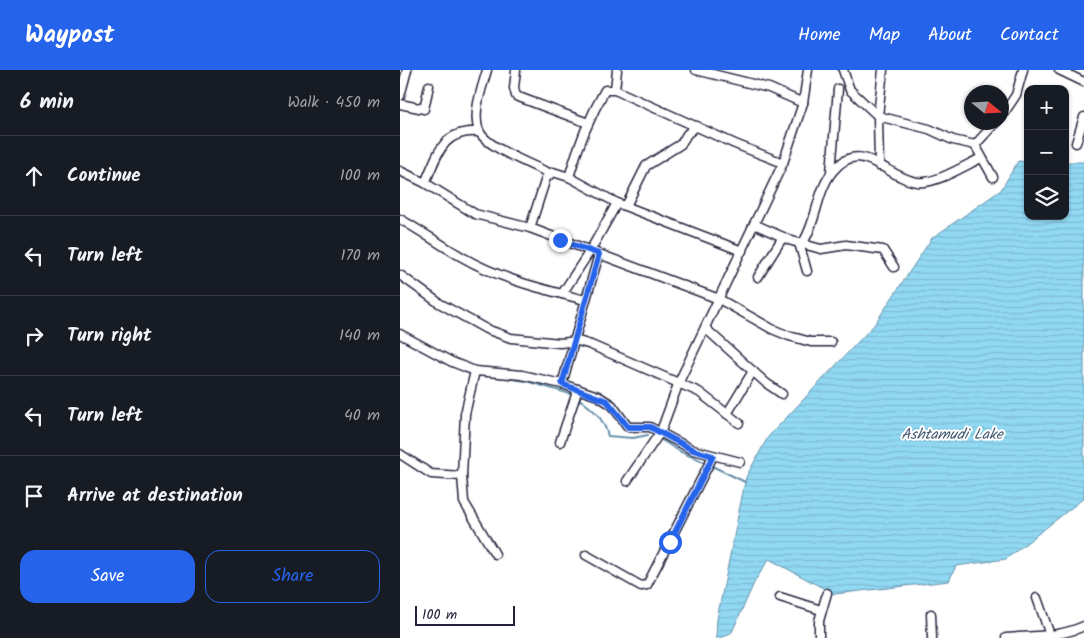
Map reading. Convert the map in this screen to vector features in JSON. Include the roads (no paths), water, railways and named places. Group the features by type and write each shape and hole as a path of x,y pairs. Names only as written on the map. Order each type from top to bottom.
{"street":[{"path":"400,96 407,70"},
{"path":"480,132 477,116 487,70"},
{"path":"516,70 514,88 516,96 588,122"},
{"path":"615,90 617,70"},
{"path":"696,70 769,88 803,103"},
{"path":"627,481 661,431 679,382 784,163 803,103 808,70"},
{"path":"843,70 850,90 878,116 930,129 953,140 975,145"},
{"path":"878,166 878,116 883,70"},
{"path":"1009,106 1016,95 1022,70"},
{"path":"1059,70 1084,82"},
{"path":"400,104 424,110 429,86"},
{"path":"799,243 804,241 807,236 831,172 838,89"},
{"path":"569,177 588,122 605,90 615,90 784,163"},
{"path":"1076,143 1084,117"},
{"path":"626,206 646,166 681,144 687,134 697,126"},
{"path":"975,145 989,130"},
{"path":"425,183 448,139 466,131 480,132 496,146 549,174 559,173 626,206 742,250"},
{"path":"975,145 993,177"},
{"path":"831,172 841,162 854,156 871,160 878,166 917,182 924,182 946,175 981,158"},
{"path":"400,171 425,183 475,214 530,228 719,299 772,329 789,336 811,342 831,342"},
{"path":"530,228 549,174"},
{"path":"562,294 590,251 617,202"},
{"path":"400,219 463,258 495,273 521,283 585,300"},
{"path":"754,224 799,243 821,249 846,245 883,250 894,267"},
{"path":"758,277 783,237"},
{"path":"799,243 807,272"},
{"path":"562,384 599,254"},
{"path":"400,275 439,303 486,329 510,338 560,343 578,340 700,392 739,423"},
{"path":"705,328 782,394"},
{"path":"400,334 452,362 475,371 489,374 522,375 578,389 607,401 628,427 650,427 661,431 687,447 713,456 740,462"},
{"path":"475,371 465,414 462,476 464,502 495,554"},
{"path":"727,414 753,371"},
{"path":"560,442 578,389"},
{"path":"400,454 432,474 462,476"},
{"path":"586,555 641,586 647,584 713,456"},
{"path":"819,638 821,610 827,593"},
{"path":"780,597 821,610"},
{"path":"1036,598 1050,635"},
{"path":"931,614 932,638"},
{"path":"1006,638 1064,634 1084,626"}],"water":[{"name":"Ashtamudi Lake","path":"1018,161 1024,162 1024,220 1069,220 1069,162 1084,162 1084,498 1006,559 956,566 949,581 834,594 769,559 755,581 732,632 722,638 716,638 717,619 746,477 768,437 874,325 932,238 1001,190"}],"waterway":[{"path":"484,375 526,381 574,395"},
{"path":"578,398 597,414 608,436 633,438 648,435"},
{"path":"660,439 679,451 704,462"},
{"path":"714,467 745,482"}]}
